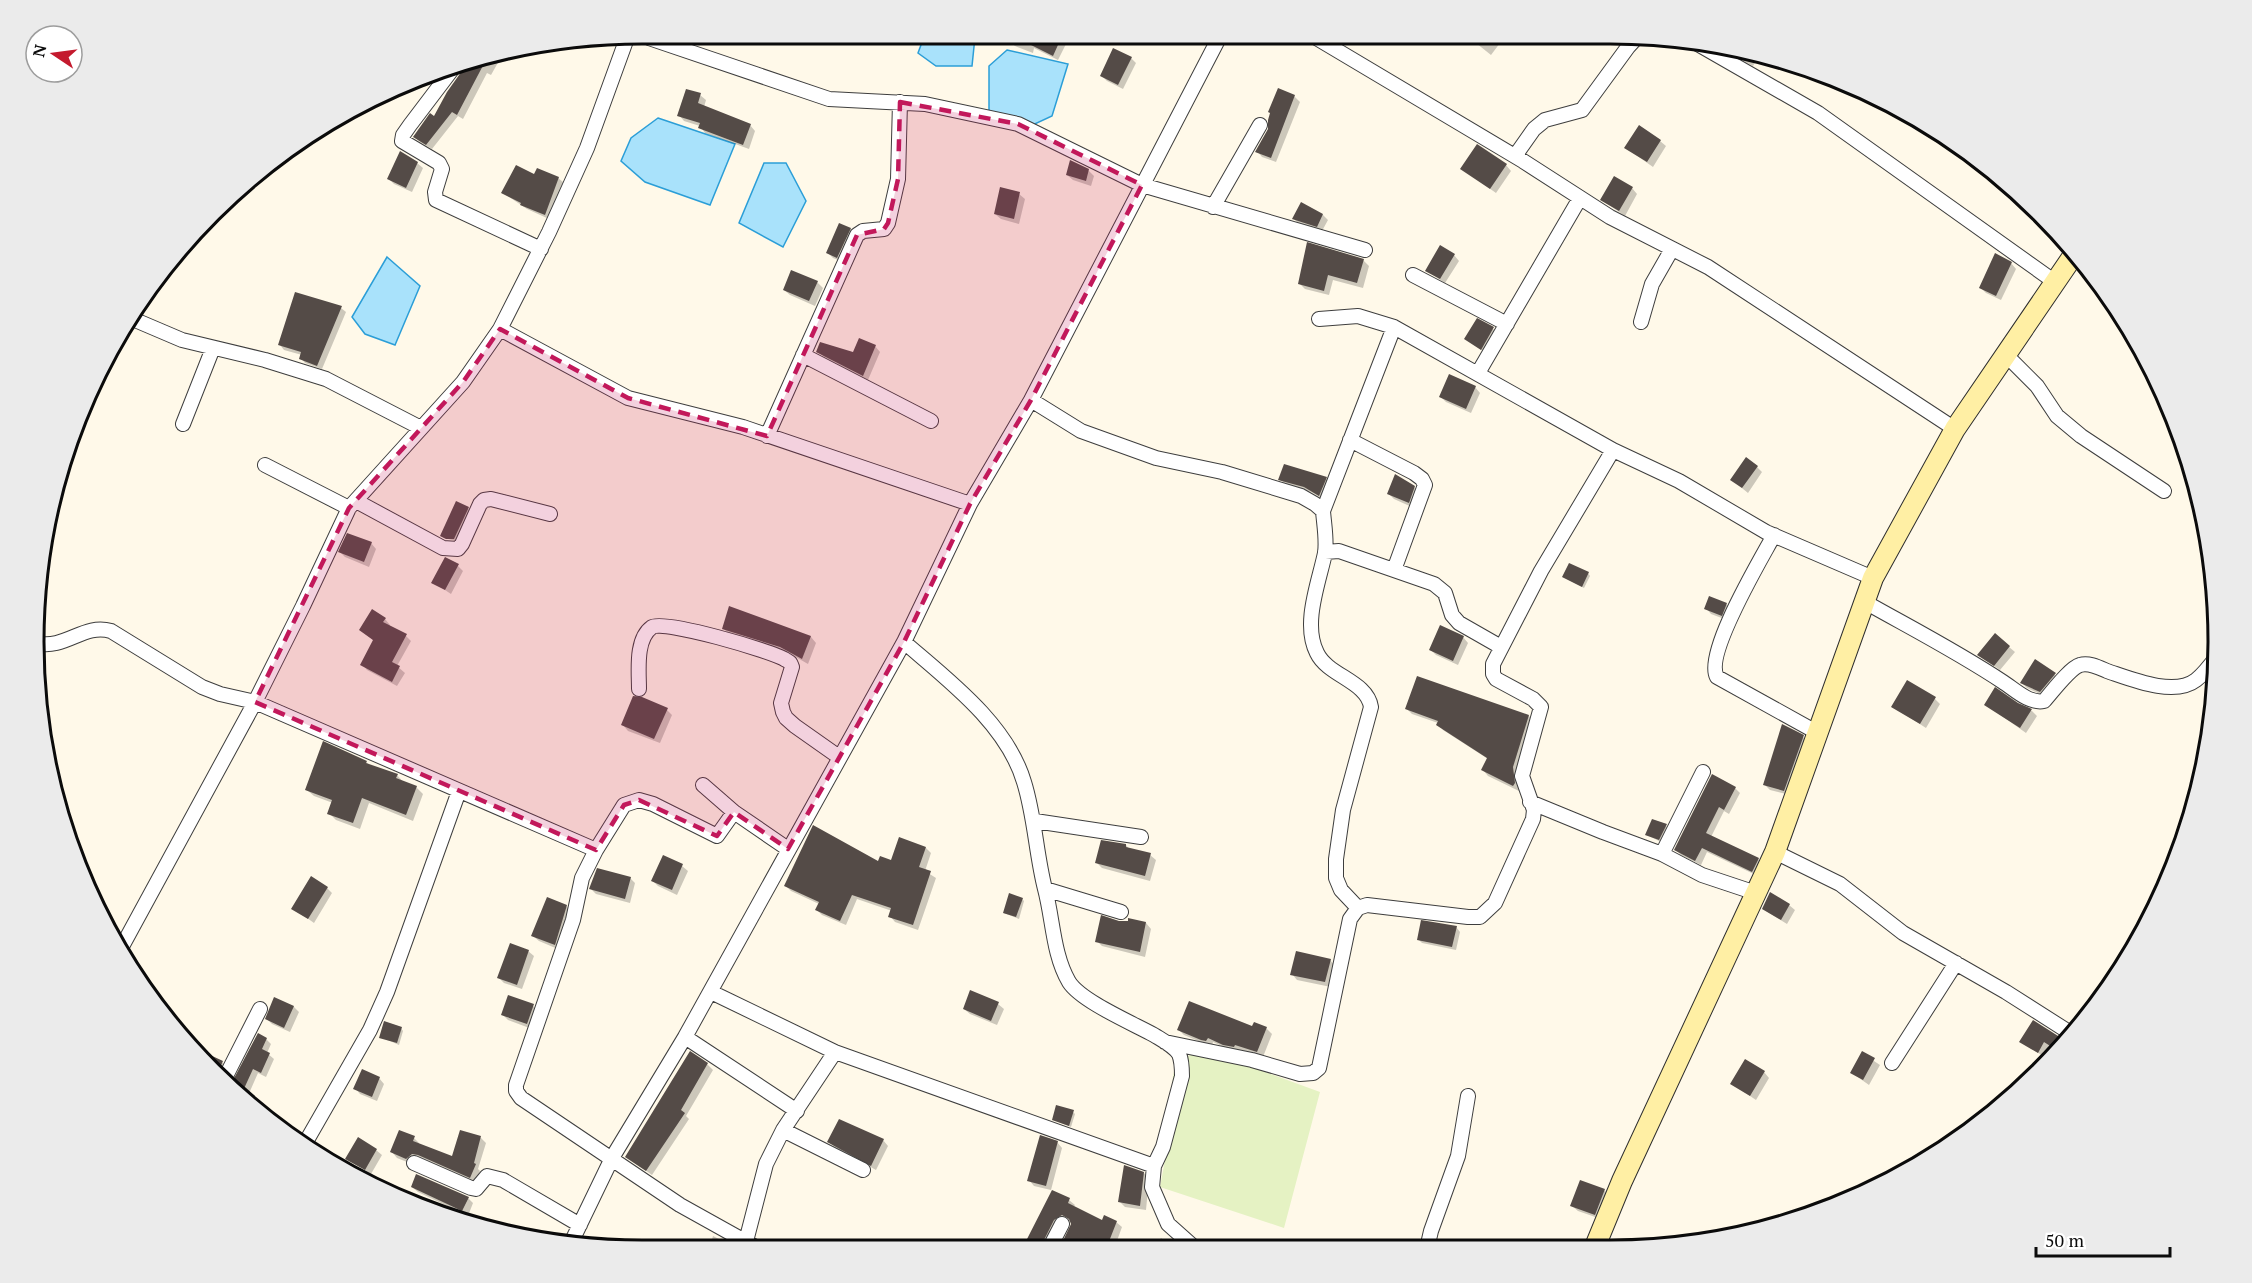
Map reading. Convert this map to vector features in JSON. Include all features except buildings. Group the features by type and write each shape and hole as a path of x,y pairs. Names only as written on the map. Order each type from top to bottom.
{"street":[{"path":"125,941 255,702 352,504 463,382 500,329 541,249 587,148 625,44"},
{"path":"667,44 829,99 925,104 1018,124 1142,185 1365,250"},
{"path":"575,1235 612,1158 711,992 904,642 970,504 1031,400 1216,44"},
{"path":"1326,44 1515,156 1610,217 1708,267 1955,429"},
{"path":"1515,156 1534,129 1545,120 1582,110 1630,45"},
{"path":"1713,53 1818,113 2055,282"},
{"path":"447,76 403,135 402,141 438,163 442,169 435,192 436,200 541,249"},
{"path":"767,436 857,235 863,231 884,229 888,223 898,179 900,102"},
{"path":"1213,207 1260,124"},
{"path":"1478,373 1580,198"},
{"path":"1641,322 1653,284 1672,249"},
{"path":"1598,1240 1622,1181 1775,852 1873,578 1955,429 2070,260"},
{"path":"1413,275 1507,324"},
{"path":"1319,319 1358,316 1394,327 1613,450 1679,481 1774,535 1873,578"},
{"path":"137,321 182,340 265,360 326,379 421,428"},
{"path":"1358,908 1341,890 1336,878 1336,859 1343,810 1371,707 1370,699 1330,669 1317,654 1313,640 1313,601 1325,552 1323,512 1394,327"},
{"path":"500,329 628,398 722,422 970,504"},
{"path":"183,424 213,348"},
{"path":"804,355 931,421"},
{"path":"2006,355 2028,374 2057,416 2080,436 2164,491"},
{"path":"1031,400 1081,431 1156,459 1222,472 1301,496 1323,512"},
{"path":"1350,440 1414,473 1422,479 1425,485 1394,570"},
{"path":"1165,1042 1252,1060 1300,1074 1313,1073 1319,1068 1350,919 1358,908 1367,904 1480,917 1495,903 1533,819 1534,810 1522,776 1541,707 1533,699 1496,679 1492,674 1493,664 1541,571 1613,450"},
{"path":"265,465 451,550 458,549 462,544 484,500 491,499 550,514"},
{"path":"1774,535 1722,637 1716,655 1714,673 1717,678 1818,733"},
{"path":"1325,552 1339,551 1434,584 1445,593 1452,615 1459,623 1501,647"},
{"path":"1865,602 1968,659 2027,698 2039,702 2044,701 2072,670 2080,665 2092,665 2130,679 2170,688 2185,686 2197,680 2207,669"},
{"path":"639,689 639,658 642,645 650,628 654,625 662,624 691,631 772,654 790,662 792,667 781,703 786,718 839,757"},
{"path":"44,645 58,644 99,627 111,631 201,687 255,702 596,850"},
{"path":"904,642 968,700 1002,736 1011,750 1024,780 1035,821 1042,879 1056,941 1065,973 1071,984 1087,999 1165,1042 1178,1052 1182,1064 1182,1077 1163,1148 1154,1166 1152,1187 1168,1224 1186,1240"},
{"path":"1662,854 1703,772"},
{"path":"703,785 734,812 788,849"},
{"path":"308,1138 370,1030 387,992 459,791"},
{"path":"734,812 717,836 653,804 639,800 624,805 596,850 582,878 573,920 519,1072 516,1091 521,1098 680,1205 740,1240"},
{"path":"1530,802 1662,854 1701,875 1756,893"},
{"path":"1035,821 1141,837"},
{"path":"1775,852 1840,884 1903,933 2065,1030"},
{"path":"1045,889 1121,912"},
{"path":"1892,1063 1956,963"},
{"path":"711,992 835,1052 1154,1166"},
{"path":"228,1072 260,1009"},
{"path":"685,1037 797,1111"},
{"path":"751,1240 766,1164 783,1130 835,1052"},
{"path":"1429,1240 1458,1156 1468,1096"},
{"path":"783,1130 863,1170"},
{"path":"414,1163 476,1189 487,1176 503,1180 580,1225"},
{"path":"1054,1240 1062,1224"}],"highlighted area":[{"path":"900,102 1018,124 1142,185 1031,400 970,504 904,642 788,849 734,812 717,836 639,800 624,805 596,850 255,702 349,508 463,382 500,329 628,398 767,436 857,235 884,229 888,223 898,179"}],"green space":[{"path":"1197,1054 1219,1061 1249,1066 1320,1092 1284,1228 1160,1187 1167,1149 1176,1063 1182,1057"}],"water":[{"path":"921,44 974,44 972,66 936,66 918,53"},
{"path":"1007,50 1068,64 1052,116 1024,129 989,117 989,66"},
{"path":"658,118 735,144 710,205 645,182 621,161 631,138"},
{"path":"764,163 786,163 806,201 783,247 739,223"},
{"path":"387,257 420,286 395,345 365,334 352,317"}]}
